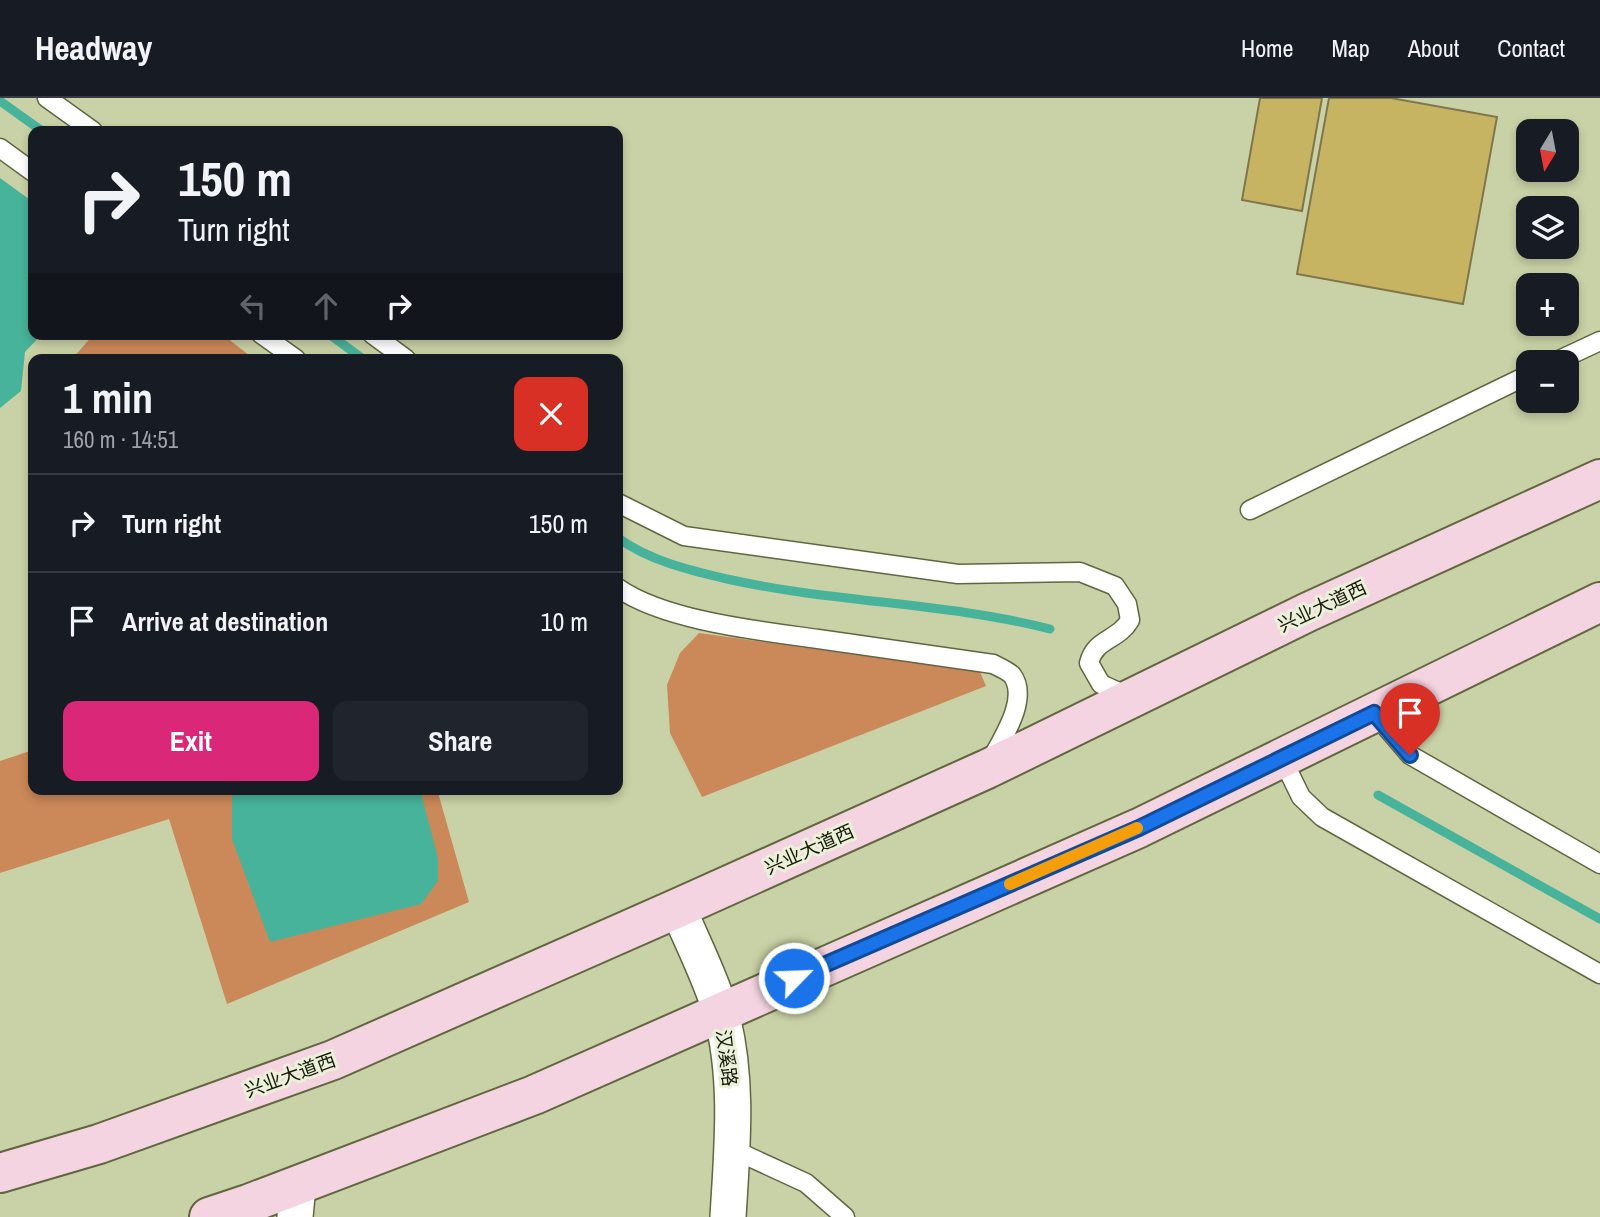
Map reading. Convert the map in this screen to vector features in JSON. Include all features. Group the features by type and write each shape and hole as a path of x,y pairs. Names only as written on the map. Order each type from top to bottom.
{"street":[{"name":"兴业大道西","path":"0,1173 99,1144 332,1060 987,769 1308,612 1600,479"},
{"path":"209,1217 296,1201 720,1011 1139,828 1600,602"},
{"name":"汉溪路","path":"678,908 720,1011 731,1062 732,1149 728,1217"}],"lane":[{"path":"47,98 86,126"},
{"path":"0,148 28,168"},
{"path":"269,340 289,354"},
{"path":"380,340 399,354"},
{"path":"1579,351 1600,341"},
{"path":"1250,510 1516,382"},
{"path":"623,506 684,536 958,574 1080,572 1115,586 1127,604 1130,620 1124,631 1096,647 1089,663 1101,684 1133,699"},
{"path":"623,592 678,614 755,631 993,664 1012,675 1018,691 1018,705 987,769"},
{"path":"1374,713 1410,755 1600,864"},
{"path":"1282,758 1301,797 1322,817 1600,974"},
{"path":"732,1149 806,1183 845,1217"}],"shaded area":[{"path":"89,340 230,340 248,354 76,354"},
{"path":"699,633 980,672 986,686 702,797 670,733 667,685 680,653"},
{"path":"28,752 28,795 439,795 469,902 227,1004 169,819 0,873 0,761"}],"water":[{"path":"0,178 28,198 28,340 36,340 25,352 21,391 0,408"},
{"path":"422,795 438,858 438,881 421,904 270,942 232,839 232,796"}],"building":[{"path":"1260,98 1322,98 1302,211 1242,200"},
{"path":"1329,98 1391,98 1497,117 1463,304 1297,274"}],"waterway":[{"path":"0,101 35,126"},
{"path":"337,340 356,354"},
{"path":"623,541 657,559 727,579 808,593 970,613 1050,629"},
{"path":"1378,795 1600,919"}],"slow traffic":[{"path":"1010,884 1137,828"}],"route":[{"path":"794,978 1139,828 1374,713 1410,755"}]}
